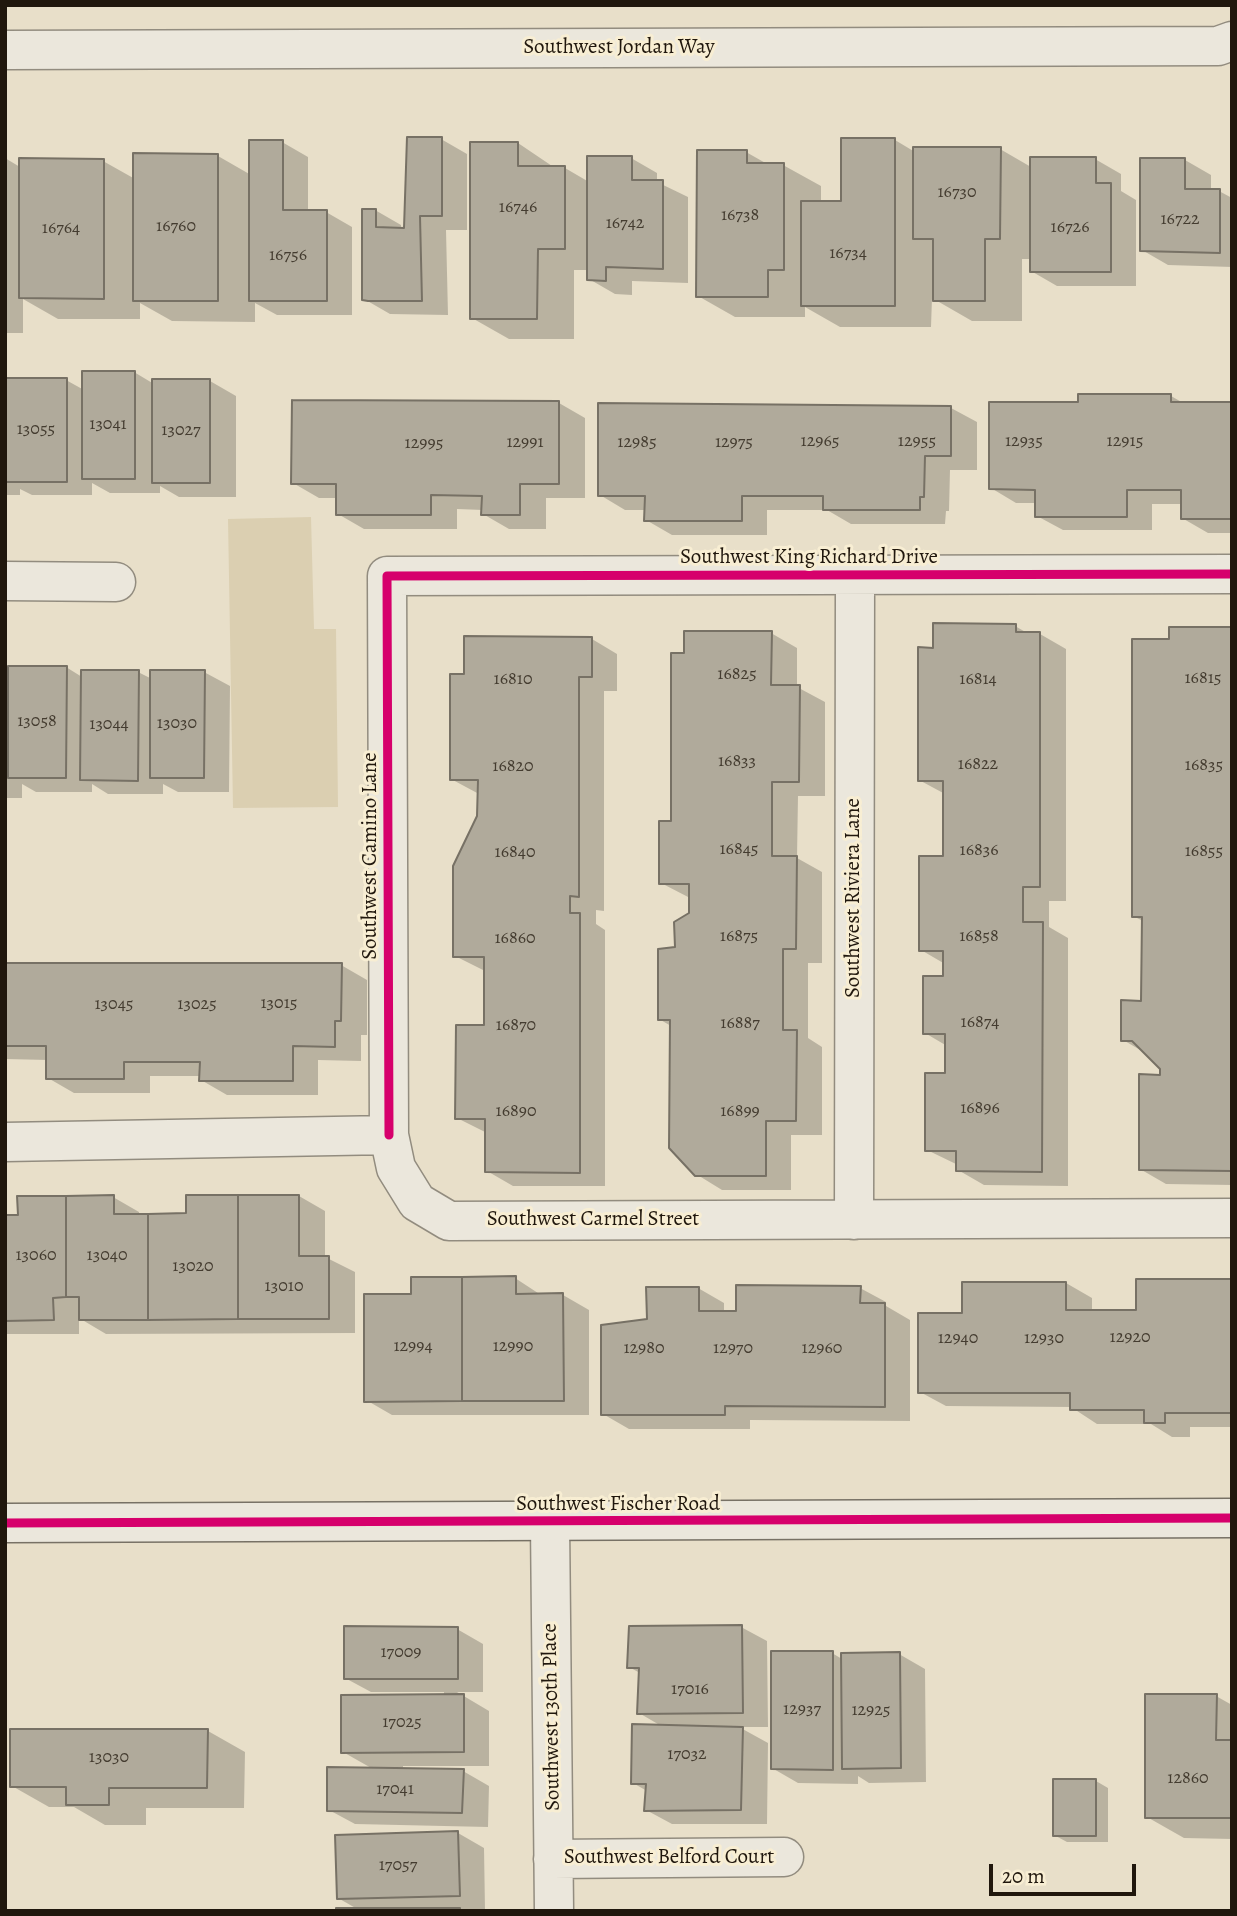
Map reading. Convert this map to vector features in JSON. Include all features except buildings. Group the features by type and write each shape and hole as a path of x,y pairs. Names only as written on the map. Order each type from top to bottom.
{"street":[{"name":"Southwest Jordan Way","path":"5,50 1205,46 1232,41"},
{"name":"Southwest King Richard Drive","path":"387,576 1232,574"},
{"name":"Southwest Camino Lane","path":"387,576 389,1135"},
{"name":"Southwest Riviera Lane","path":"854,1220 855,576"},
{"path":"5,581 116,582"},
{"path":"5,1142 389,1135"},
{"name":"Southwest Carmel Street","path":"389,1135 396,1168 417,1202 449,1221 1232,1219"},
{"name":"Southwest Fischer Road","path":"5,1524 1232,1518"},
{"name":"Southwest 130th Place","path":"550,1523 554,1911"},
{"name":"Southwest Belford Court","path":"553,1859 784,1857"}],"shaded area":[{"path":"311,517 314,629 336,629 338,807 233,808 228,519"}],"cycle path":[{"path":"389,1135 387,576 1232,574"},
{"path":"5,1523 1232,1518"}]}
